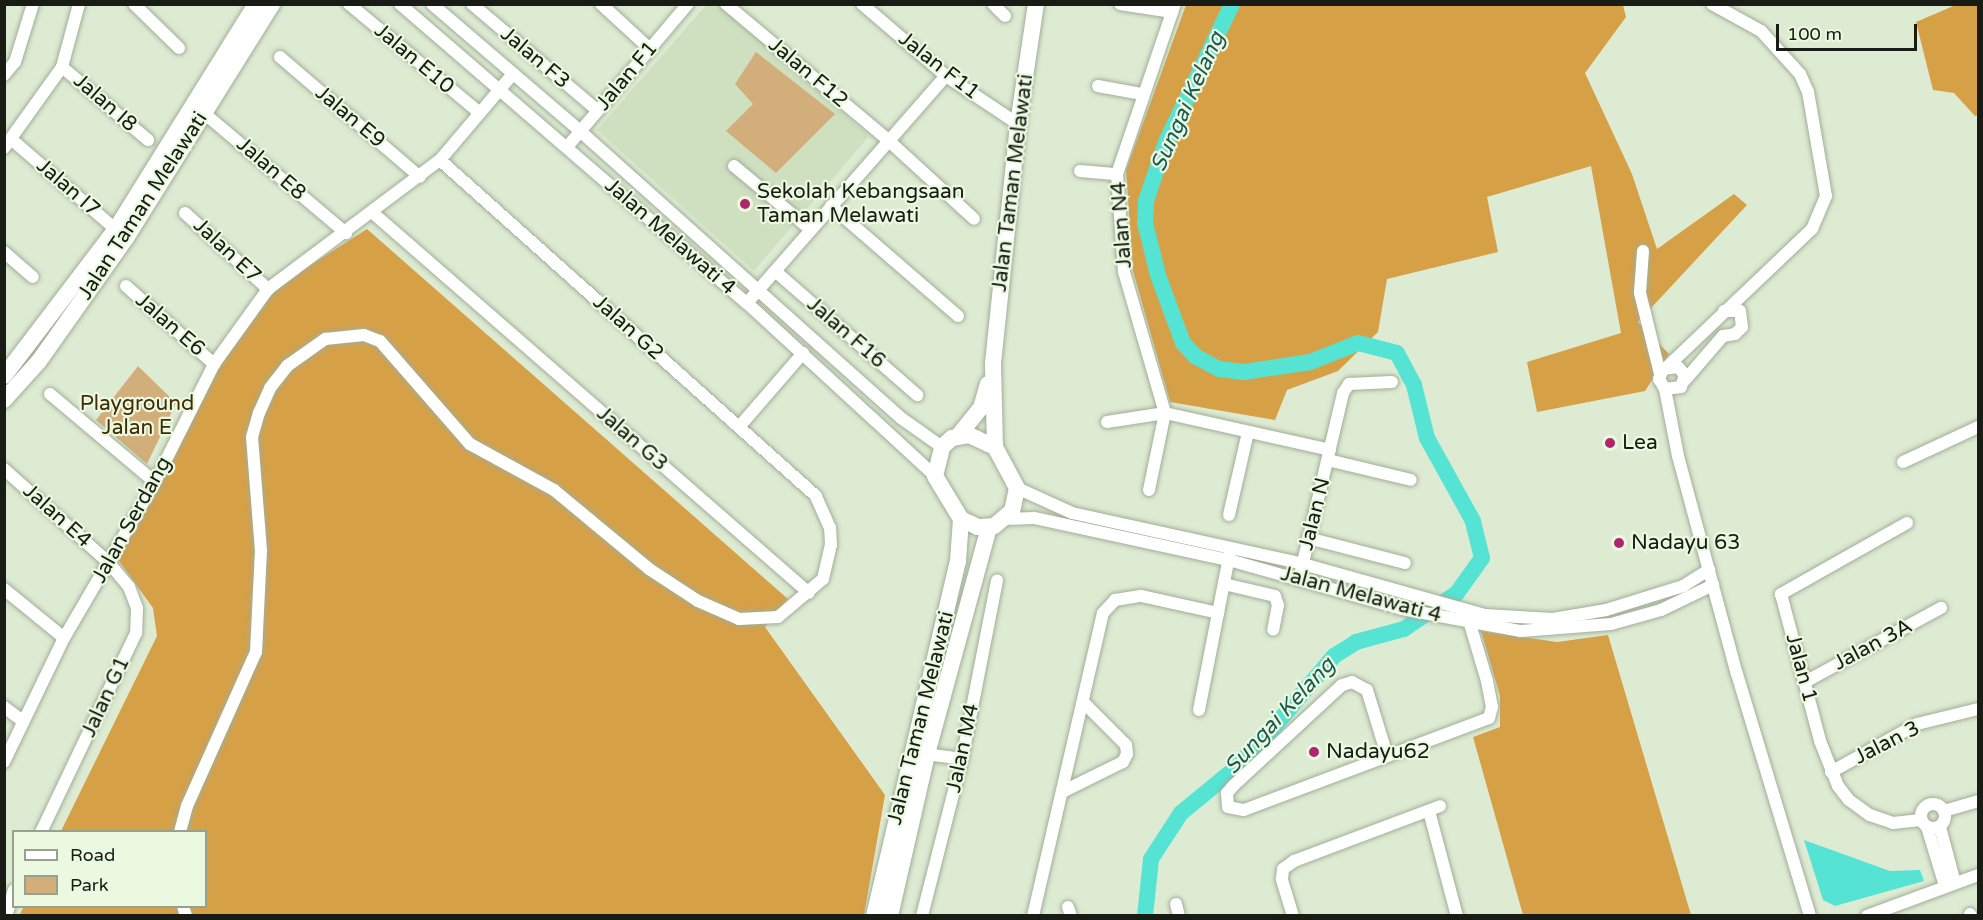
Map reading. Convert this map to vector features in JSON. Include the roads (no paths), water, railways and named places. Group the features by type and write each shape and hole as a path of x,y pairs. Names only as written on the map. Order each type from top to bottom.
{"main road":[{"name":"Jalan Taman Melawati","path":"200,110 256,4"},
{"name":"Jalan Taman Melawati","path":"4,400 39,361 200,110 272,4"},
{"name":"Jalan Taman Melawati","path":"995,447 993,363 1018,124 1036,4"},
{"name":"Jalan Taman Melawati","path":"4,376 121,234"},
{"name":"Jalan Taman Melawati","path":"958,436 981,408 993,363"},
{"path":"958,436 978,436 995,447 1017,488 1012,511 1005,519 989,527 969,525 961,519 935,476 942,447 958,436"},
{"name":"Jalan Taman Melawati","path":"890,915 958,561 961,519"},
{"name":"Jalan Taman Melawati","path":"874,915 920,753 989,527"}],"street":[{"path":"4,75 15,62 33,4"},
{"path":"8,143 62,67 79,4"},
{"path":"134,4 179,48"},
{"name":"Jalan E10","path":"349,4 480,113"},
{"name":"Jalan Melawati 4","path":"400,4 747,303 935,476"},
{"name":"Jalan Melawati 4","path":"432,4 580,131 901,418 942,447"},
{"name":"Jalan F3","path":"472,4 598,111"},
{"path":"601,4 650,49"},
{"name":"Jalan F1","path":"567,147 688,4"},
{"name":"Jalan F12","path":"726,4 889,141 974,219"},
{"name":"Jalan F11","path":"862,4 946,76 1018,124"},
{"path":"993,4 1005,16"},
{"path":"1119,4 1174,8"},
{"path":"1664,370 1812,229 1823,210 1824,173 1808,92 1800,74 1761,31 1712,4"},
{"name":"Jalan N4","path":"1165,413 1124,272 1117,174 1142,94 1174,8"},
{"name":"Jalan E9","path":"280,57 420,177"},
{"name":"Jalan I8","path":"62,67 147,140"},
{"name":"Jalan Serdang","path":"4,762 21,720 64,638 155,482 214,364 268,289 373,213 440,160 513,74"},
{"path":"747,303 946,76"},
{"path":"1098,86 1142,94"},
{"name":"Jalan E8","path":"200,110 346,233"},
{"name":"Jalan I7","path":"8,143 121,234"},
{"name":"Jalan G2","path":"440,160 816,496 828,516 831,545 823,579 809,593"},
{"path":"734,166 811,230"},
{"path":"1080,171 1117,174"},
{"path":"831,207 958,316"},
{"name":"Jalan E7","path":"185,213 268,289"},
{"name":"Jalan G3","path":"373,213 809,593"},
{"path":"1643,251 1640,293 1664,370 1665,389 1678,456 1713,585 1810,915"},
{"path":"4,252 33,277"},
{"name":"Jalan F16","path":"775,271 917,395"},
{"name":"Jalan E6","path":"126,286 214,364"},
{"path":"1741,327 1749,291"},
{"path":"1723,312 1740,311 1741,327"},
{"path":"1713,322 1723,336"},
{"path":"1665,389 1681,387 1723,336 1741,327"},
{"path":"180,830 187,806 255,652 261,551 252,437 258,413 270,388 287,366 325,339 364,335 380,341 470,444 554,490 649,569 698,601 739,618 760,620 778,617 809,593"},
{"path":"739,427 803,353"},
{"path":"1664,370 1683,370 1685,380"},
{"name":"Jalan N","path":"1300,578 1343,393 1349,384 1392,382"},
{"path":"50,394 155,482"},
{"path":"1149,490 1165,413"},
{"path":"1107,422 1165,413 1248,432 1411,480"},
{"path":"1903,462 1978,426"},
{"path":"1229,515 1248,432"},
{"name":"Jalan E4","path":"4,469 109,563"},
{"name":"Jalan Melawati 4","path":"1017,488 1072,513 1230,554 1402,609 1554,619 1633,603 1683,586 1709,570"},
{"name":"Jalan Melawati 4","path":"1005,519 1034,518 1230,554 1303,564 1407,596 1470,624 1521,631 1579,629 1662,610 1713,585"},
{"name":"Jalan 1","path":"1906,523 1781,594 1831,772 1849,800 1869,815 1893,823 1929,824"},
{"path":"1308,538 1405,563"},
{"path":"1199,710 1230,554"},
{"name":"Jalan G1","path":"41,830 136,633 137,608 129,587 109,563"},
{"name":"Jalan M4","path":"922,915 962,759 997,580"},
{"path":"1224,584 1275,596 1278,605 1273,630"},
{"path":"4,589 64,638"},
{"path":"1033,915 1103,613 1114,600 1141,597 1218,613"},
{"name":"Jalan 3A","path":"1804,682 1941,608"},
{"path":"1387,755 1367,690 1352,682 1342,685 1234,784 1227,794 1228,807 1244,810 1489,718 1490,693 1470,624"},
{"path":"1062,792 1113,768 1127,754 1126,746 1083,702"},
{"path":"4,707 21,720"},
{"name":"Jalan 3","path":"1831,772 1917,724 1978,709"},
{"path":"920,753 962,759"},
{"path":"1944,811 1978,801"},
{"path":"1929,824 1945,821 1944,811 1936,804 1929,805 1923,810 1950,884"},
{"path":"1293,915 1282,879 1282,869 1293,861 1435,808 1457,915"},
{"path":"1868,915 1901,910 1950,884 1978,875"},
{"path":"6,915 12,896"}],"water":[{"path":"1804,840 1890,871 1920,870 1924,881 1835,906 1823,900"}],"waterway":[{"name":"Sungai Kelang","path":"1145,916 1151,859 1181,813 1231,772 1274,727 1334,656 1356,642 1404,629 1457,593 1482,558 1473,521 1427,438 1414,385 1397,353 1358,343 1310,362 1244,372 1219,369 1196,357 1183,343 1158,275 1145,223 1146,201 1166,142 1232,4"}],"place":[{"name":"Sekolah Kebangsaan Taman Melawati","path":"745,204"},
{"name":"Lea","path":"1610,443"},
{"name":"Nadayu 63","path":"1619,543"},
{"name":"Nadayu62","path":"1314,752"}],"park label":[{"name":"Playground Jalan E","path":"137,416"}]}
